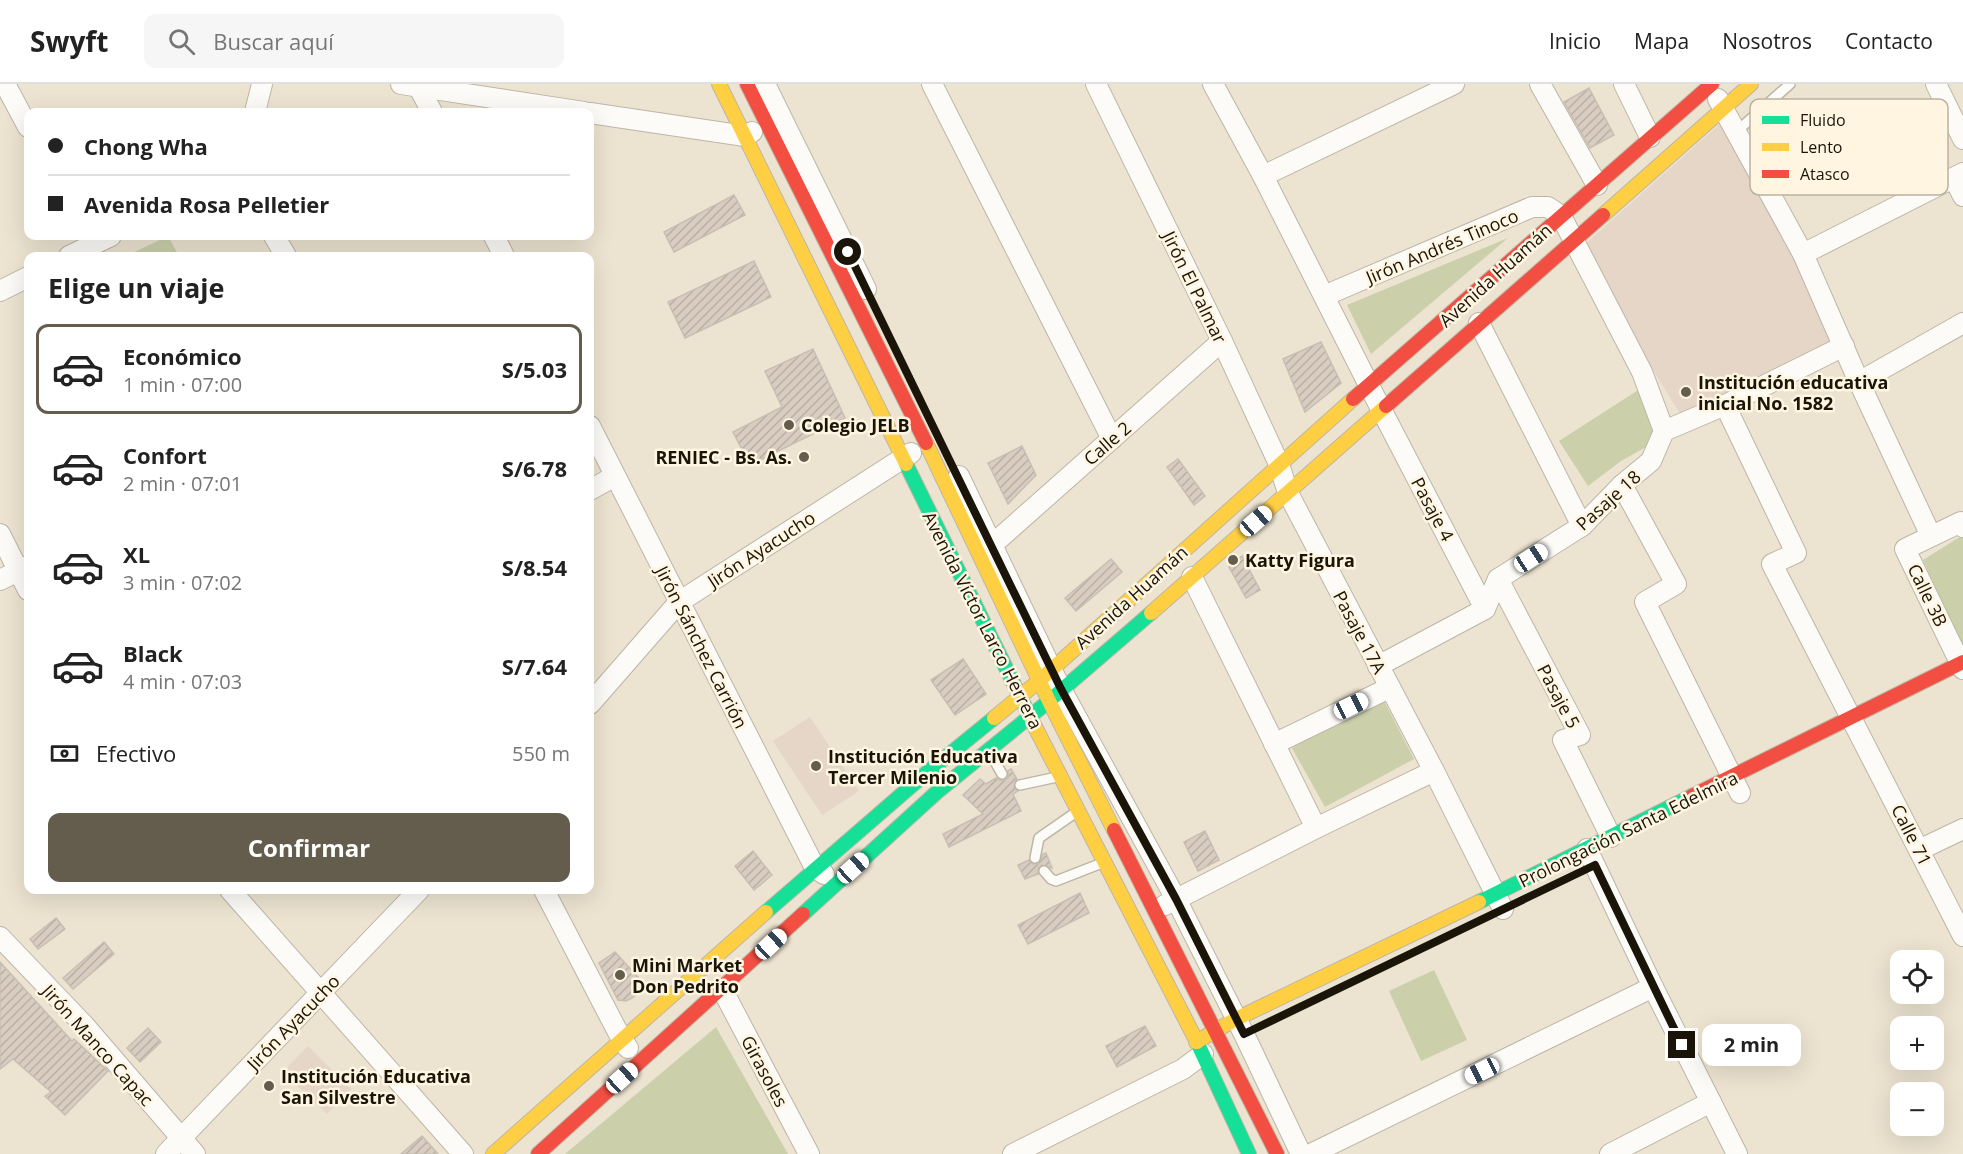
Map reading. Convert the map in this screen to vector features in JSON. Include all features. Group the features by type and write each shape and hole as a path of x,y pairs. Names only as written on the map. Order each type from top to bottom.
{"main road":[{"name":"Avenida Víctor Larco Herrera","path":"719,84 1019,695 1200,1048 1249,1154"},
{"name":"Avenida Víctor Larco Herrera","path":"747,84 927,444 1046,674"},
{"name":"Avenida Huamán","path":"538,1154 937,792 1055,695 1192,577 1751,84"},
{"name":"Avenida Huamán","path":"493,1154 815,868 1046,674 1279,464 1650,136 1711,85"},
{"name":"Prolongación Santa Edelmira","path":"1200,1048 1593,861 1611,837 1738,789 1858,730 1962,665"},
{"name":"Avenida Víctor Larco Herrera","path":"1055,695 1088,777 1277,1154"},
{"path":"924,775 937,792"},
{"path":"1065,782 1088,777"},
{"path":"1113,880 1133,870"}],"street":[{"path":"5,84 24,120"},
{"path":"256,108 262,84"},
{"name":"Avenida Víctor Larco Herrera","path":"765,84 992,545 1055,695 1176,899 1245,1027 1301,1154"},
{"path":"932,84 1112,439"},
{"name":"Jirón El Palmar","path":"1096,84 1222,341 1279,464 1288,493"},
{"name":"Pasaje 4","path":"1213,84 1263,176 1485,609"},
{"path":"1263,176 1454,84"},
{"path":"1540,84 1597,185"},
{"path":"1624,84 1650,136"},
{"path":"1936,84 1943,99"},
{"path":"413,85 429,108"},
{"path":"413,85 559,108"},
{"path":"1711,85 1750,157"},
{"path":"1948,108 1963,139"},
{"path":"594,114 745,136 767,124"},
{"path":"1959,176 1963,196"},
{"path":"1771,195 1803,254 1859,382 1931,536"},
{"path":"1803,254 1921,195"},
{"name":"Jirón Andrés Tinoco","path":"1324,296 1532,207 1548,207 1561,216"},
{"path":"1561,216 1642,372 1664,431 1725,405 1844,346"},
{"path":"78,252 92,246"},
{"path":"0,291 24,279"},
{"path":"1479,323 1582,526"},
{"path":"1859,382 1963,323"},
{"name":"Calle 2","path":"992,545 1222,341"},
{"name":"Calle 71","path":"1725,405 1796,553 1772,564 1963,936"},
{"name":"Pasaje 18","path":"1498,579 1582,526 1622,484 1651,461 1664,431"},
{"name":"Jirón Sánchez Carrión","path":"594,434 815,868"},
{"name":"Jirón Ayacucho","path":"594,699 679,602 927,444"},
{"path":"594,488 615,476"},
{"path":"1622,484 1676,584 1646,602 1738,789"},
{"name":"Pasaje 17A","path":"1288,493 1434,771 1501,906"},
{"name":"Calle 3B","path":"1962,665 1905,549 1961,522 1963,527"},
{"path":"0,534 23,569 0,580"},
{"path":"1192,577 1316,828"},
{"path":"1378,666 1485,609 1498,579"},
{"name":"Pasaje 5","path":"1498,579 1580,735 1563,740 1611,837"},
{"path":"1274,744 1389,688"},
{"path":"1154,910 1434,771"},
{"path":"1919,850 1963,829"},
{"path":"1593,861 1737,1154"},
{"path":"815,868 837,884"},
{"path":"234,894 463,1154"},
{"name":"Jirón Ayacucho","path":"166,1154 415,894"},
{"path":"546,894 622,1040 639,1063"},
{"name":"Jirón Manco Capac","path":"0,937 84,1025 195,1154"},
{"path":"1311,1154 1653,987"},
{"name":"Girasoles","path":"722,989 809,1154"},
{"path":"1013,1154 1184,1069 1200,1048"},
{"path":"1610,1154 1711,1102"}],"lane":[{"path":"1773,99 1790,84"},
{"path":"1736,132 1750,120"},
{"path":"988,750 1002,774"},
{"path":"1020,785 1065,782"},
{"path":"1035,858 1039,838 1079,810"},
{"path":"1044,871 1056,881 1105,863"}],"shaded area":[{"path":"1723,121 1750,166 1750,195 1768,195 1803,254 1832,347 1681,415 1621,319 1584,245"},
{"name":"Institución Educativa Tercer Milenio","path":"810,717 859,791 822,815 773,741"},
{"path":"308,1046 351,1089 327,1114 283,1072"}],"green space":[{"path":"1508,238 1371,354 1347,305"},
{"path":"160,240 170,240 177,252 134,252"},
{"path":"1643,387 1656,429 1648,446 1621,461 1588,486 1559,441"},
{"path":"1963,535 1963,643 1961,645 1923,560"},
{"path":"1383,699 1414,759 1325,807 1292,748"},
{"path":"1434,970 1467,1040 1421,1061 1389,991"},
{"path":"716,1027 788,1154 565,1154"}],"building":[{"path":"1589,88 1614,135 1590,148 1564,102"},
{"path":"734,195 745,215 674,252 664,232"},
{"path":"754,261 771,297 685,338 668,302"},
{"path":"1321,342 1341,383 1305,412 1283,359"},
{"name":"Colegio JELB","path":"813,349 845,418 750,465 733,432 782,407 765,371"},
{"path":"1022,446 1036,475 1008,504 988,463"},
{"path":"1178,459 1205,496 1194,505 1167,467"},
{"path":"1242,556 1260,590 1246,598 1229,567"},
{"path":"1111,559 1122,572 1076,611 1065,598"},
{"path":"963,659 986,694 955,715 931,680"},
{"path":"1011,769 1017,779 1014,787 1018,791 1013,794 1021,811 949,847 943,834 983,814 963,795 980,779 986,784 996,778 1005,780"},
{"path":"1205,831 1219,860 1198,871 1184,842"},
{"path":"753,851 772,875 754,890 735,866"},
{"path":"1046,853 1052,868 1042,865 1038,868 1038,874 1025,879 1018,865 1029,860 1033,864 1038,864 1043,854"},
{"path":"1080,893 1089,913 1028,944 1018,925"},
{"path":"56,918 65,929 38,949 30,939"},
{"path":"104,942 114,954 73,989 63,978"},
{"name":"Mini Market Don Pedrito","path":"615,952 646,986 626,1001 618,1000 599,963"},
{"path":"0,962 72,1041 74,1039 108,1071 65,1115 45,1096 51,1092 13,1059 0,1069"},
{"path":"1145,1026 1156,1046 1117,1067 1106,1046"},
{"path":"148,1028 161,1042 140,1062 127,1048"},
{"path":"422,1136 438,1154 401,1154"}],"traffic: fast":[{"path":"906,464 1032,721"},
{"path":"803,914 937,792 1049,701 1151,613"},
{"path":"766,912 924,775 994,718"},
{"path":"1479,902 1692,796"},
{"path":"1197,1042 1249,1154"}],"traffic: slow":[{"path":"719,84 906,464"},
{"path":"1603,215 1751,84"},
{"path":"994,718 1040,680 1353,399"},
{"path":"1151,613 1386,406"},
{"path":"926,443 1049,701 1114,830"},
{"path":"1032,721 1197,1042"},
{"path":"1196,1042 1236,1019 1479,902"},
{"path":"493,1154 766,912"}],"traffic: jam":[{"path":"747,84 926,443"},
{"path":"1353,399 1712,84"},
{"path":"1386,406 1603,215"},
{"path":"1692,796 1963,662"},
{"path":"1114,830 1277,1154"},
{"path":"538,1154 803,914"}],"place":[{"name":"Institución educativa inicial No. 1582","path":"1686,392"},
{"name":"Colegio JELB","path":"789,425"},
{"name":"RENIEC - Bs. As.","path":"804,457"},
{"name":"Katty Figura","path":"1233,560"},
{"name":"Institución Educativa Tercer Milenio","path":"816,766"},
{"name":"Mini Market Don Pedrito","path":"620,975"},
{"name":"Institución Educativa San Silvestre","path":"269,1086"}],"route":[{"path":"848,252 1047,656 1061,689 1176,899 1244,1034 1595,865 1682,1045"}]}
